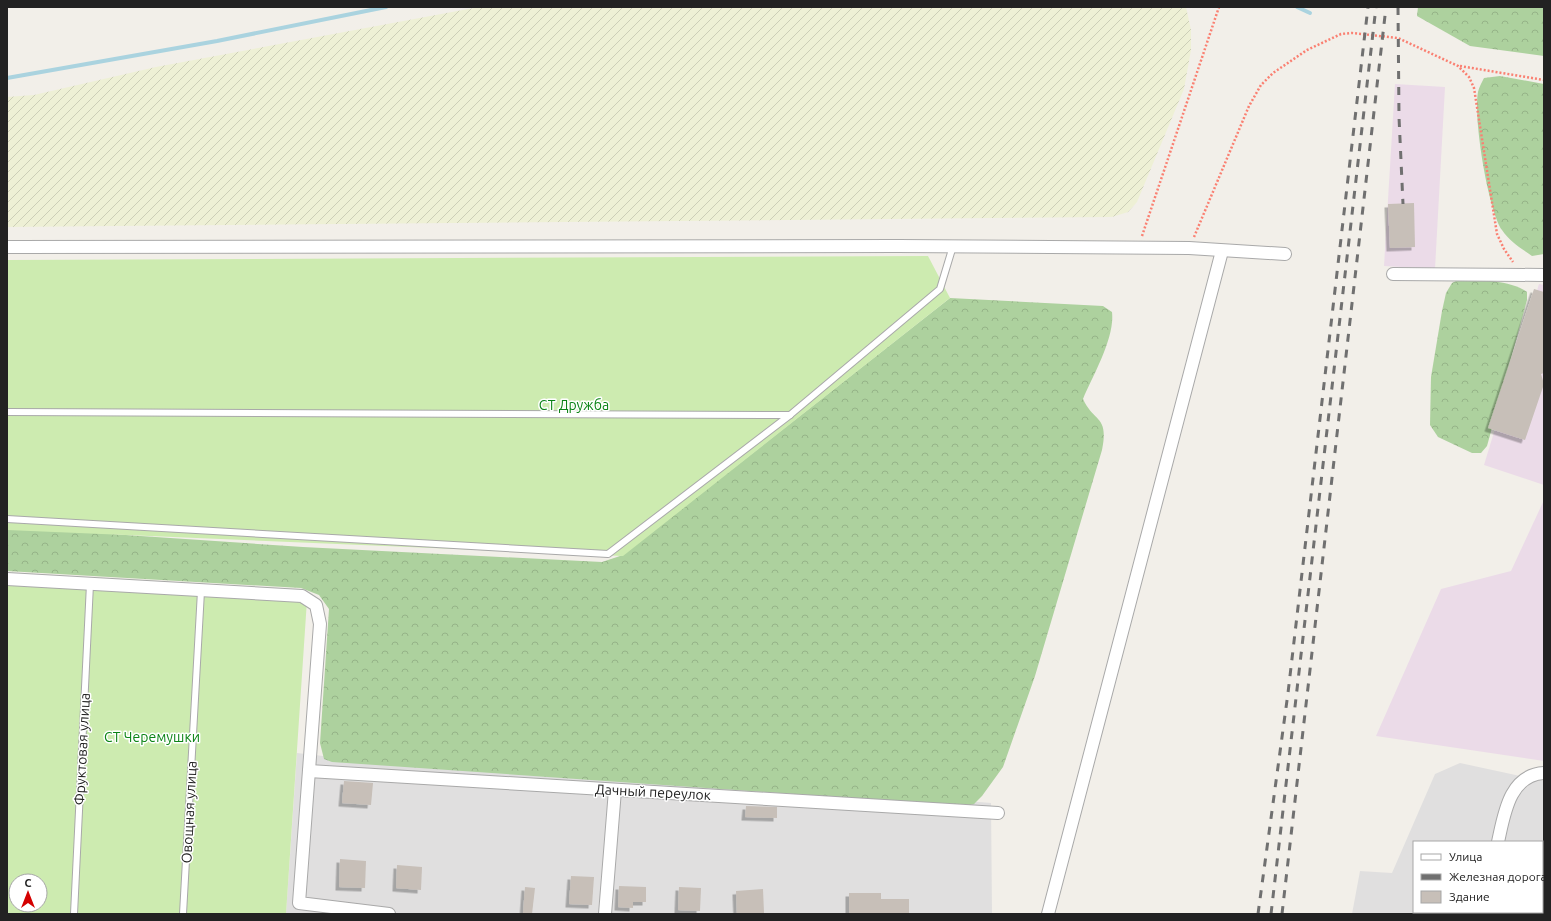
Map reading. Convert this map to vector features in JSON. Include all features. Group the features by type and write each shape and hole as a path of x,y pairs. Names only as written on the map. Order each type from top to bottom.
{"street":[{"path":"7,247 954,246 1189,248 1285,254"},
{"path":"1048,914 1222,251"},
{"path":"1393,274 1544,275"},
{"path":"7,579 302,596 316,605 320,624 299,903 389,914"},
{"name":"Дачный переулок","path":"309,771 998,813"},
{"path":"1498,841 1506,808 1517,787 1532,775 1544,773"},
{"path":"606,914 615,790"}],"lane":[{"path":"7,519 608,554 790,415 940,290 954,246"},
{"path":"7,412 790,415"},
{"name":"Фруктовая улица","path":"74,914 90,584"},
{"name":"Овощная улица","path":"183,914 200,590"}],"path":[{"path":"1138,248 1219,7"},
{"path":"1189,248 1249,106 1261,86 1273,73 1290,61 1328,40 1341,34 1352,33 1398,38 1458,66 1544,80"},
{"path":"1458,66 1469,77 1474,88 1497,234 1504,249 1521,275"}],"shaded area":[{"path":"1395,84 1445,87 1435,269 1384,266"},
{"path":"1539,284 1544,285 1544,485 1484,465"},
{"path":"1544,500 1544,761 1376,736 1441,589 1511,571"},
{"path":"297,753 401,765 773,785 991,803 992,914 286,914"},
{"path":"1460,763 1544,781 1544,914 1352,914 1360,871 1392,873 1435,774"}],"green space":[{"path":"479,7 1186,7 1191,30 1191,50 1184,89 1137,202 1128,212 1112,217 7,227 7,97 34,95 156,67"},
{"path":"1418,7 1544,7 1544,56 1470,46 1417,16"},
{"path":"1500,76 1544,84 1544,254 1532,256 1508,238 1497,219 1487,184 1478,122 1478,90 1484,78"},
{"name":"СТ Дружба","path":"928,256 950,298 623,556 7,530 7,260"},
{"path":"1460,279 1485,280 1504,283 1521,288 1527,292 1527,300 1487,446 1481,453 1472,453 1438,437 1430,425 1431,377 1442,311 1446,293 1452,283"},
{"path":"950,298 1103,306 1112,312 1112,322 1107,345 1083,399 1087,407 1102,425 1104,439 1102,450 1035,676 1003,767 982,796 974,804 967,806 332,762 324,759 320,743 329,609 319,595 301,588 7,571 7,527 303,547 602,562 623,555"},
{"name":"СТ Черемушки","path":"7,583 307,600 286,914 7,914"}],"building":[{"path":"1414,203 1415,247 1390,248 1388,204"},
{"path":"1534,289 1544,292 1544,373 1541,374 1544,384 1525,440 1488,428"},
{"path":"344,781 373,783 371,805 342,803"},
{"path":"746,806 777,807 777,818 745,817"},
{"path":"340,859 366,861 365,888 339,887"},
{"path":"397,865 422,867 421,890 396,888"},
{"path":"571,876 594,877 592,905 569,904"},
{"path":"619,886 646,887 646,902 633,902 633,908 618,907"},
{"path":"525,887 535,888 532,914 523,914"},
{"path":"679,887 701,888 700,911 678,910"},
{"path":"763,889 764,913 737,914 736,891"},
{"path":"849,893 881,893 881,899 909,899 909,914 849,914"}],"waterway":[{"path":"7,78 217,41 386,7"},
{"path":"1297,7 1310,13"}],"railway":[{"path":"1258,914 1288,693 1368,7"},
{"path":"1271,914 1376,7"},
{"path":"1282,914 1386,7"},
{"path":"1398,7 1399,117 1403,204"}]}
